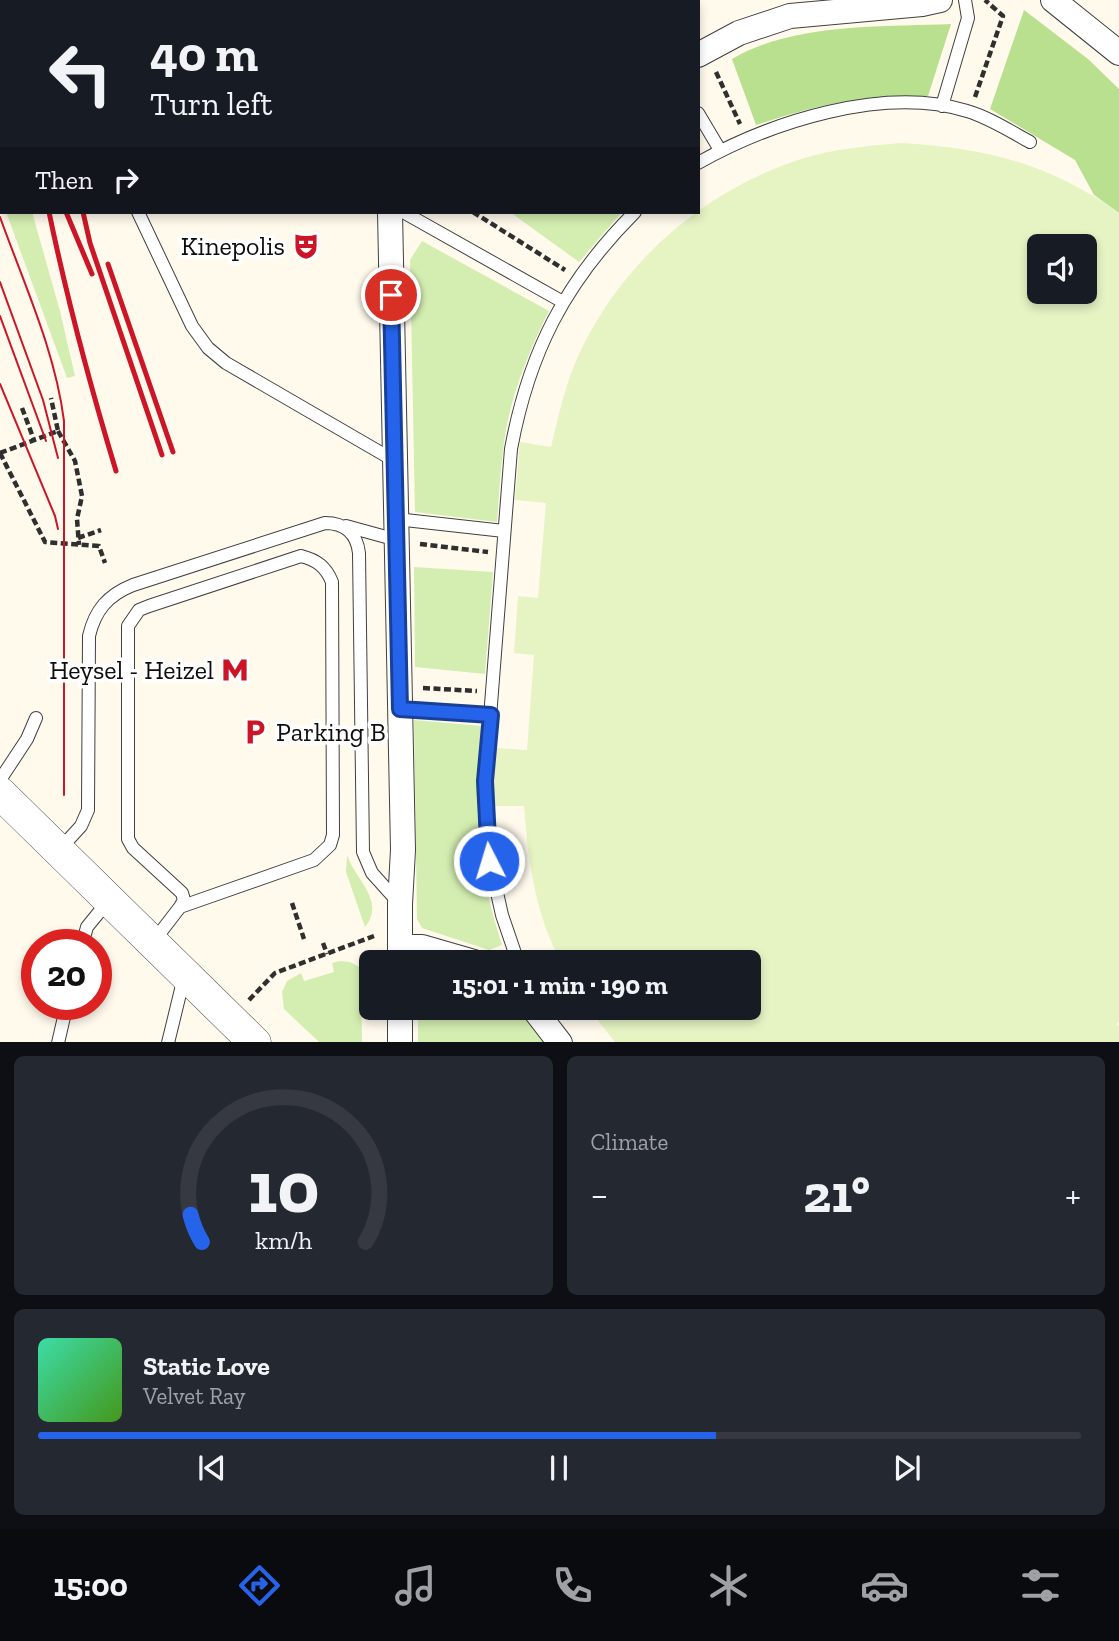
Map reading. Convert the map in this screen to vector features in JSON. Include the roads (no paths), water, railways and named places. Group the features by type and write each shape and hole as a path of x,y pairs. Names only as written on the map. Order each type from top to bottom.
{"street":[{"path":"706,61 739,33 790,16 933,3 940,0"},
{"path":"1053,0 1119,53"},
{"path":"390,214 395,461 401,534 400,709 403,850 400,950"},
{"path":"0,793 255,1042"},
{"path":"414,950 422,947 436,950"},
{"path":"400,1020 400,1042"},
{"path":"544,1020 560,1042"}],"lane":[{"path":"942,106 968,18 965,0"},
{"path":"700,162 746,138 780,125 845,108 905,104 970,111 1030,142"},
{"path":"700,116 720,150"},
{"path":"139,214 191,326 208,348 226,363 395,461"},
{"path":"407,214 563,302"},
{"path":"514,950 489,861 485,781 511,449 519,411 540,347 563,302 603,245 633,214"},
{"path":"59,850 81,827 88,810 89,636 99,610 114,595 132,585 325,523 401,534 504,531"},
{"path":"339,524 354,536 359,553 363,852 372,873 400,904"},
{"path":"153,942 184,900 182,893 133,848 128,839 128,626 139,610 149,606 301,556 312,559 328,572 332,582 333,835 330,845 314,860 180,907"},
{"path":"400,709 491,715"},
{"path":"0,780 36,718"},
{"path":"86,929 110,900"},
{"path":"168,1042 185,974"},
{"path":"58,1042 63,1020"}],"tram line":[{"path":"0,217 46,343 64,421 64,795"},
{"path":"0,282 43,400 58,458"},
{"path":"0,316 46,441"},
{"path":"0,384 58,529"}],"railway":[{"path":"49,214 79,342 116,471"},
{"path":"67,214 92,274"},
{"path":"83,214 90,243 162,455"},
{"path":"108,264 173,452"}],"place":[{"name":"Kinepolis","path":"306,246"},
{"name":"Heysel - Heizel","path":"235,670"},
{"name":"Parking B","path":"255,732"}]}
